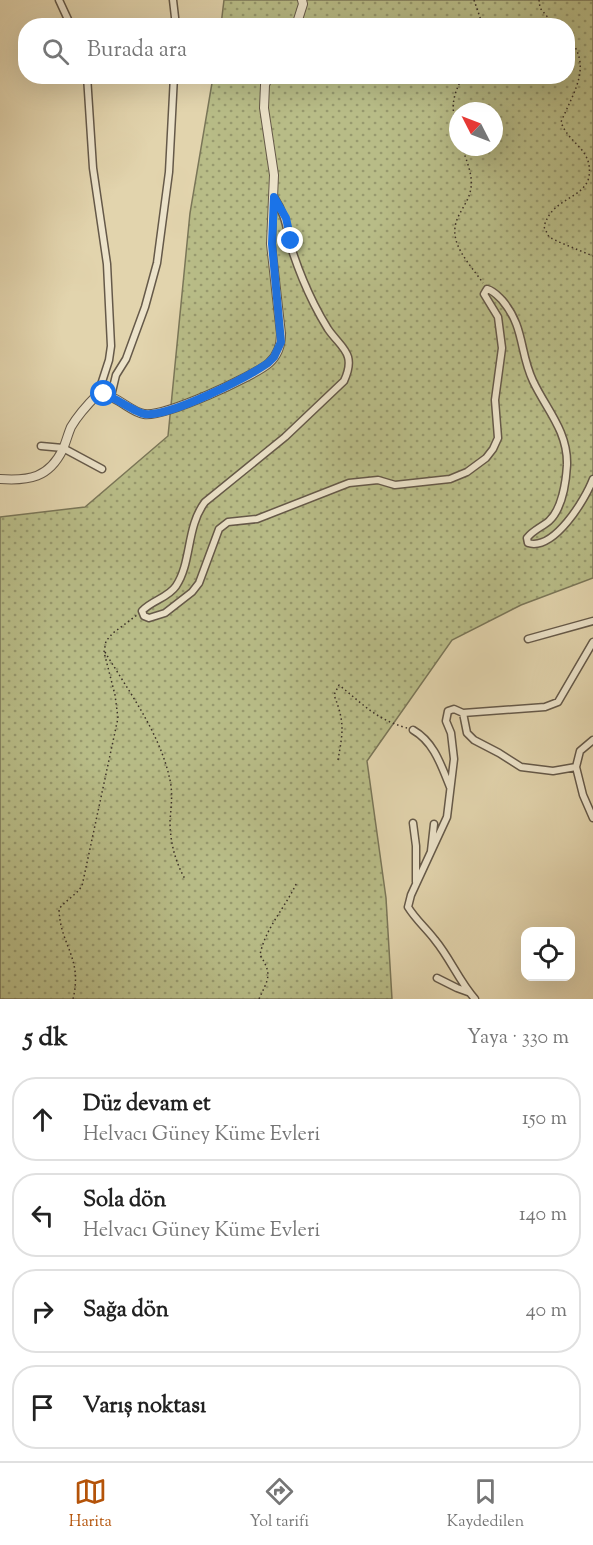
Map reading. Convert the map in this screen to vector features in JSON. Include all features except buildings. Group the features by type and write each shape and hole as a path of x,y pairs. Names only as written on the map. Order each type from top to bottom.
{"street":[{"path":"59,0 67,18"},
{"path":"173,0 176,18"},
{"path":"299,18 302,0"},
{"path":"0,479 23,479 42,474 57,460 76,418 98,394 108,360 111,346 107,264 93,168 88,84"},
{"path":"111,396 116,375 126,359 145,307 157,263 169,172 174,84"},
{"path":"98,394 111,396 143,414 159,413 197,400 259,369 274,357 281,342 281,333 272,244 274,175 263,97 265,84"},
{"path":"274,197 286,218 293,252 315,306 328,330 346,352 349,363 347,374 344,381 285,437 205,502 196,516 181,576 176,586 170,594 142,611 144,616 149,618 160,616 192,592 199,583 217,534 228,522 257,519 350,483 378,480 395,485 450,479 467,472 486,458 498,438 495,400 502,348 498,316 484,294 487,289 497,294 514,317 521,333 532,379 560,430 566,446 566,469 558,506 549,521 527,538 528,543 533,545 544,542 571,518 587,495 593,479"},
{"path":"41,446 63,448 102,469"},
{"path":"528,639 593,621"},
{"path":"475,999 436,940 416,920 408,907 416,883 447,817 454,759 451,733 446,721 448,711 454,709 463,713 545,707 558,702 593,642"},
{"path":"463,713 467,733 474,740 521,767 553,771 576,767"},
{"path":"413,730 423,735 429,744 451,787"},
{"path":"593,740 580,751 576,767 583,795 593,818"},
{"path":"413,823 416,846 416,883"},
{"path":"431,854 434,824"},
{"path":"437,978 469,992"}],"path":[{"path":"474,0 480,18"},
{"path":"539,0 540,8 548,18"},
{"path":"575,45 585,58"},
{"path":"582,82 561,122 564,132 588,155 589,177 586,187 578,194 567,198 547,216 544,227 549,237 593,256"},
{"path":"453,102 459,84"},
{"path":"465,156 471,175 471,187 454,228 460,250 487,289"},
{"path":"73,999 76,983 74,960 61,931 58,909 66,900 76,895 82,886 118,717 104,652 106,641 142,611"},
{"path":"104,652 150,727 164,758 172,791 170,825 173,847 185,879"},
{"path":"338,760 344,728 334,695 339,685 372,713 391,724 413,730"},
{"path":"259,999 269,976 260,955 262,943 297,882"}],"green space":[{"path":"224,0 593,0 593,578 521,605 452,640 367,761 386,898 392,999 0,999 0,517 85,507 168,436 190,213 212,84 575,84 575,18 222,18"}],"route":[{"path":"104,394 143,414 159,413 197,400 268,363 274,357 281,342 272,244 274,197 286,218 291,241"}]}
